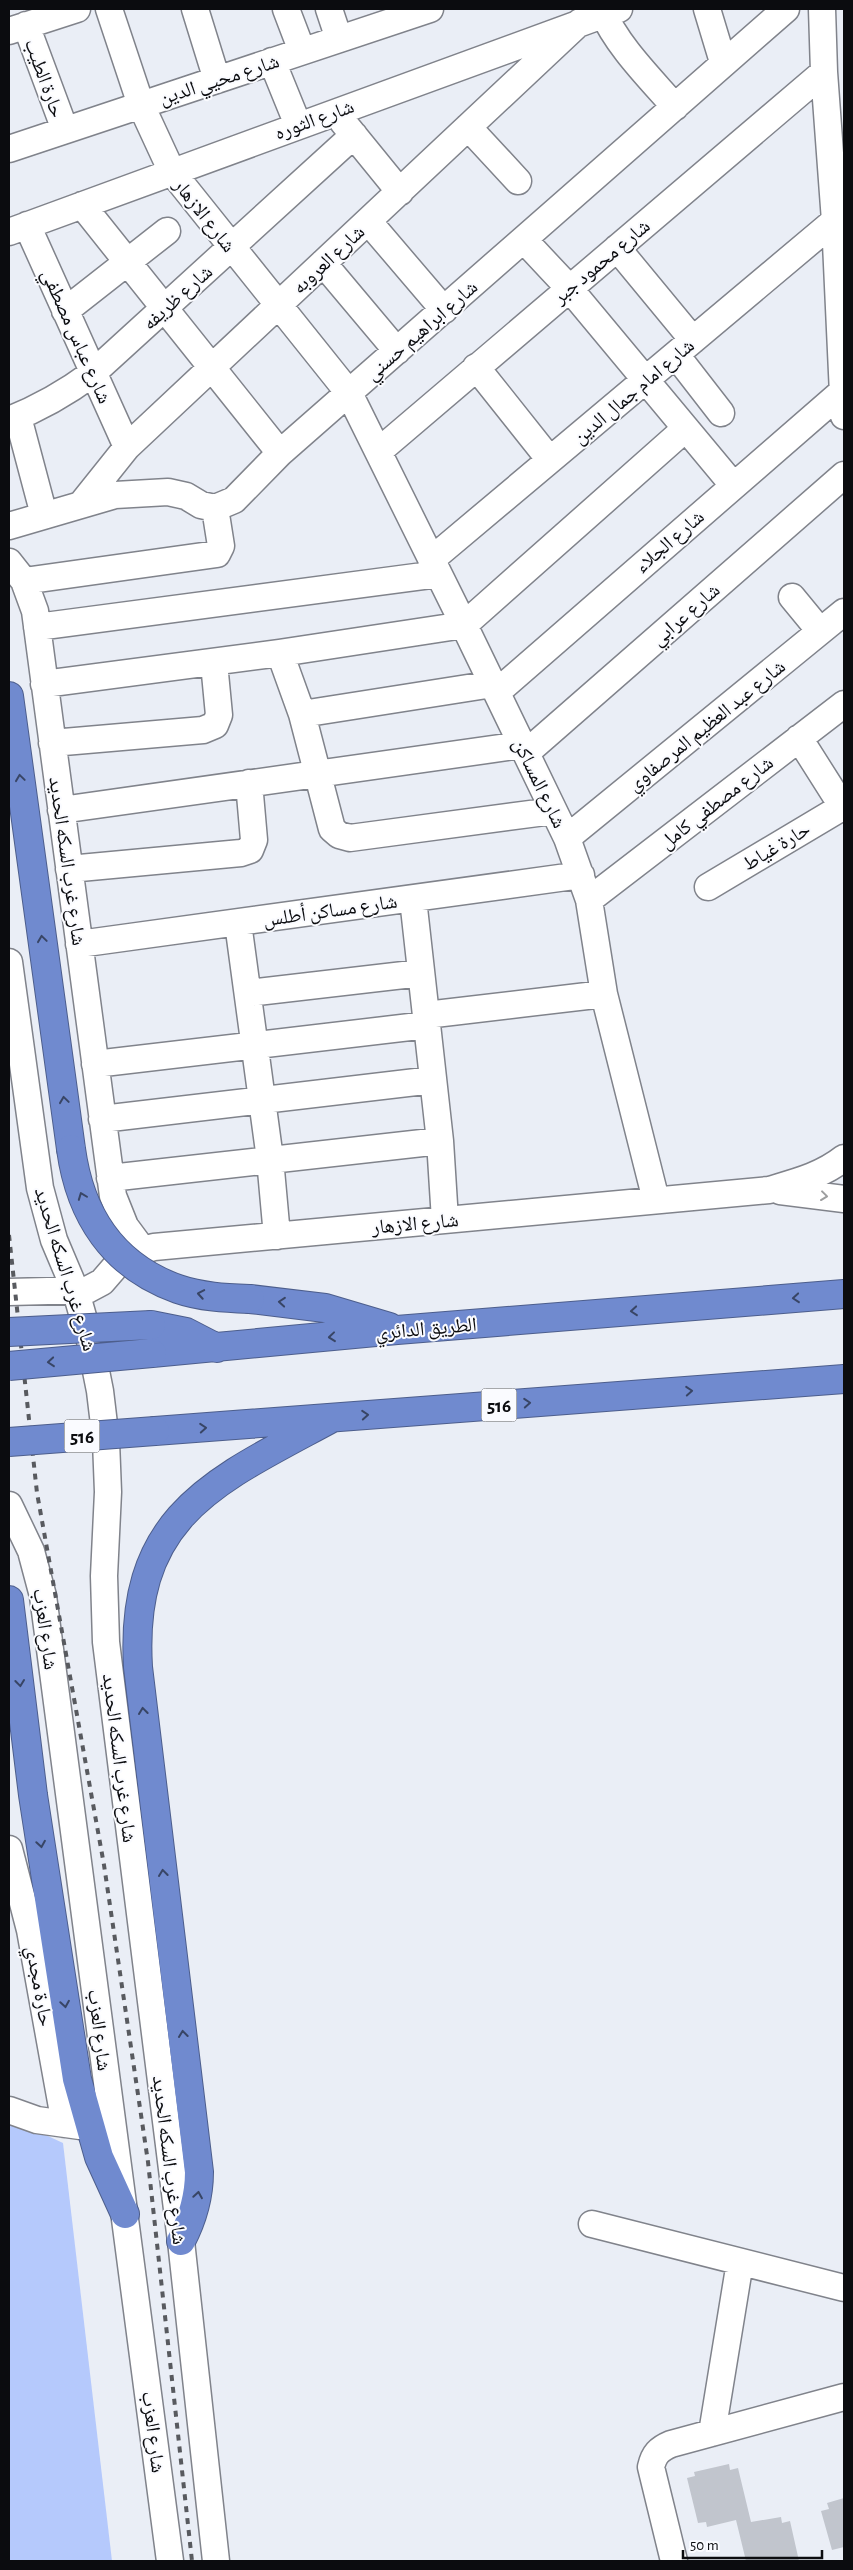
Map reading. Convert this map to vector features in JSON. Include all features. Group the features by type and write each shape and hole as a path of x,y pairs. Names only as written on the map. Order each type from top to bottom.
{"highway":[{"path":"9,696 74,1172 80,1194 103,1236 137,1268 179,1289 202,1295 325,1308 397,1330"},
{"name":"الطريق الدائري","path":"9,1366 397,1330 844,1294"},
{"path":"9,1332 151,1325 186,1332 217,1348"},
{"name":"516","path":"9,1442 844,1379"},
{"path":"180,2240 195,2208 200,2172 138,1667 136,1634 140,1601 148,1569 163,1539 183,1512 201,1495 235,1471 332,1418"},
{"path":"9,1600 33,1795 71,2044 89,2127 99,2157 125,2214"}],"street":[{"path":"23,22 77,9"},
{"name":"شارع الازهار","path":"109,9 141,105 172,172 349,393"},
{"path":"195,9 217,80"},
{"path":"286,9 302,51"},
{"path":"329,9 339,39"},
{"name":"شارع محيي الدين","path":"9,149 430,9"},
{"path":"707,9 723,62"},
{"name":"شارع ابراهيم حسني","path":"215,508 234,500 280,454 676,107 723,62 786,9"},
{"path":"822,9 830,65 839,217 844,385"},
{"path":"601,13 635,62 676,107"},
{"name":"شارع الثوره","path":"18,228 601,13"},
{"name":"شارع العروبه","path":"83,502 127,447 468,127 601,13"},
{"name":"حارة الطيب","path":"23,22 64,130"},
{"path":"272,61 298,125"},
{"name":"شارع محمود جبر","path":"379,451 830,65"},
{"path":"335,112 400,192"},
{"path":"468,127 518,181"},
{"name":"شارع ظريفه","path":"14,418 61,397 93,373 354,135"},
{"path":"82,205 280,454"},
{"name":"شارع امام جمال الدين","path":"435,567 550,460 839,217"},
{"path":"368,221 444,310"},
{"name":"شارع عباس مصطفي","path":"18,228 65,311 127,447"},
{"path":"65,311 167,231"},
{"path":"524,240 569,288 733,485"},
{"path":"617,248 685,347 721,413"},
{"path":"323,263 397,351"},
{"path":"476,367 550,460"},
{"name":"شارع الجلاء","path":"495,688 733,485 844,385"},
{"name":"شارع المساكن","path":"349,393 567,838 589,900 604,994 656,1200"},
{"path":"14,418 44,515"},
{"path":"44,684 280,653 464,625 685,429"},
{"name":"شارع عرابي","path":"524,749 844,475"},
{"path":"9,526 83,502 115,495 168,492 186,496 202,505 215,508 221,546 217,554 16,571"},
{"path":"37,627 435,567"},
{"name":"شارع غرب السكه الحديد","path":"16,571 35,611 110,1178 119,1213 125,1226 142,1249"},
{"path":"792,597 820,631"},
{"name":"شارع عبد العظيم المرصفاوي","path":"567,838 844,612"},
{"path":"280,653 302,714 332,829 339,835 350,838 553,811"},
{"path":"52,743 203,730 215,725 219,715 214,662"},
{"path":"302,714 495,688"},
{"name":"شارع مصطفي كامل","path":"589,900 844,704"},
{"path":"799,738 844,807"},
{"path":"61,810 249,783 524,749"},
{"path":"69,869 241,853 250,850 254,840 249,783"},
{"name":"حارة غياط","path":"708,887 844,807"},
{"name":"شارع مساكن أطلس","path":"79,944 581,875"},
{"path":"413,899 434,1080 445,1220"},
{"path":"238,923 270,1160 278,1236"},
{"name":"شارع غرب السكه الحديد","path":"9,962 40,1188 54,1240 76,1292 96,1374 106,1441 108,1492 104,1576 106,1642 180,2240 216,2561"},
{"path":"248,993 421,972"},
{"path":"95,1064 255,1045 604,994"},
{"path":"102,1119 434,1080"},
{"path":"110,1178 440,1141"},
{"name":"شارع الازهار","path":"76,1292 86,1290 102,1282 121,1260 142,1249 769,1190 812,1178 832,1168 844,1158"},
{"name":"شارع الازهار","path":"769,1190 844,1198"},
{"path":"9,1292 76,1292"},
{"name":"شارع العزب","path":"9,1505 31,1551 43,1596 89,2127"},
{"name":"حارة مجدي","path":"9,1849 30,1930 89,2127"},
{"path":"9,2110 37,2120 89,2127"},
{"name":"شارع العزب","path":"125,2214 170,2561"},
{"path":"592,2224 844,2288"},
{"path":"712,2433 740,2262"},
{"path":"674,2561 651,2467 654,2456 661,2448 844,2397"}],"shaded area":[{"path":"9,2118 63,2143 112,2561 9,2561"}],"building":[{"path":"729,2464 730,2470 738,2468 751,2522 781,2517 782,2523 790,2521 799,2561 746,2561 736,2520 707,2527 706,2522 698,2523 687,2478 695,2476 694,2472"},
{"path":"844,2498 844,2547 832,2550 821,2511 829,2509 827,2503"}],"railway":[{"path":"9,1235 37,1493 104,1865 148,2162 192,2561"}]}
